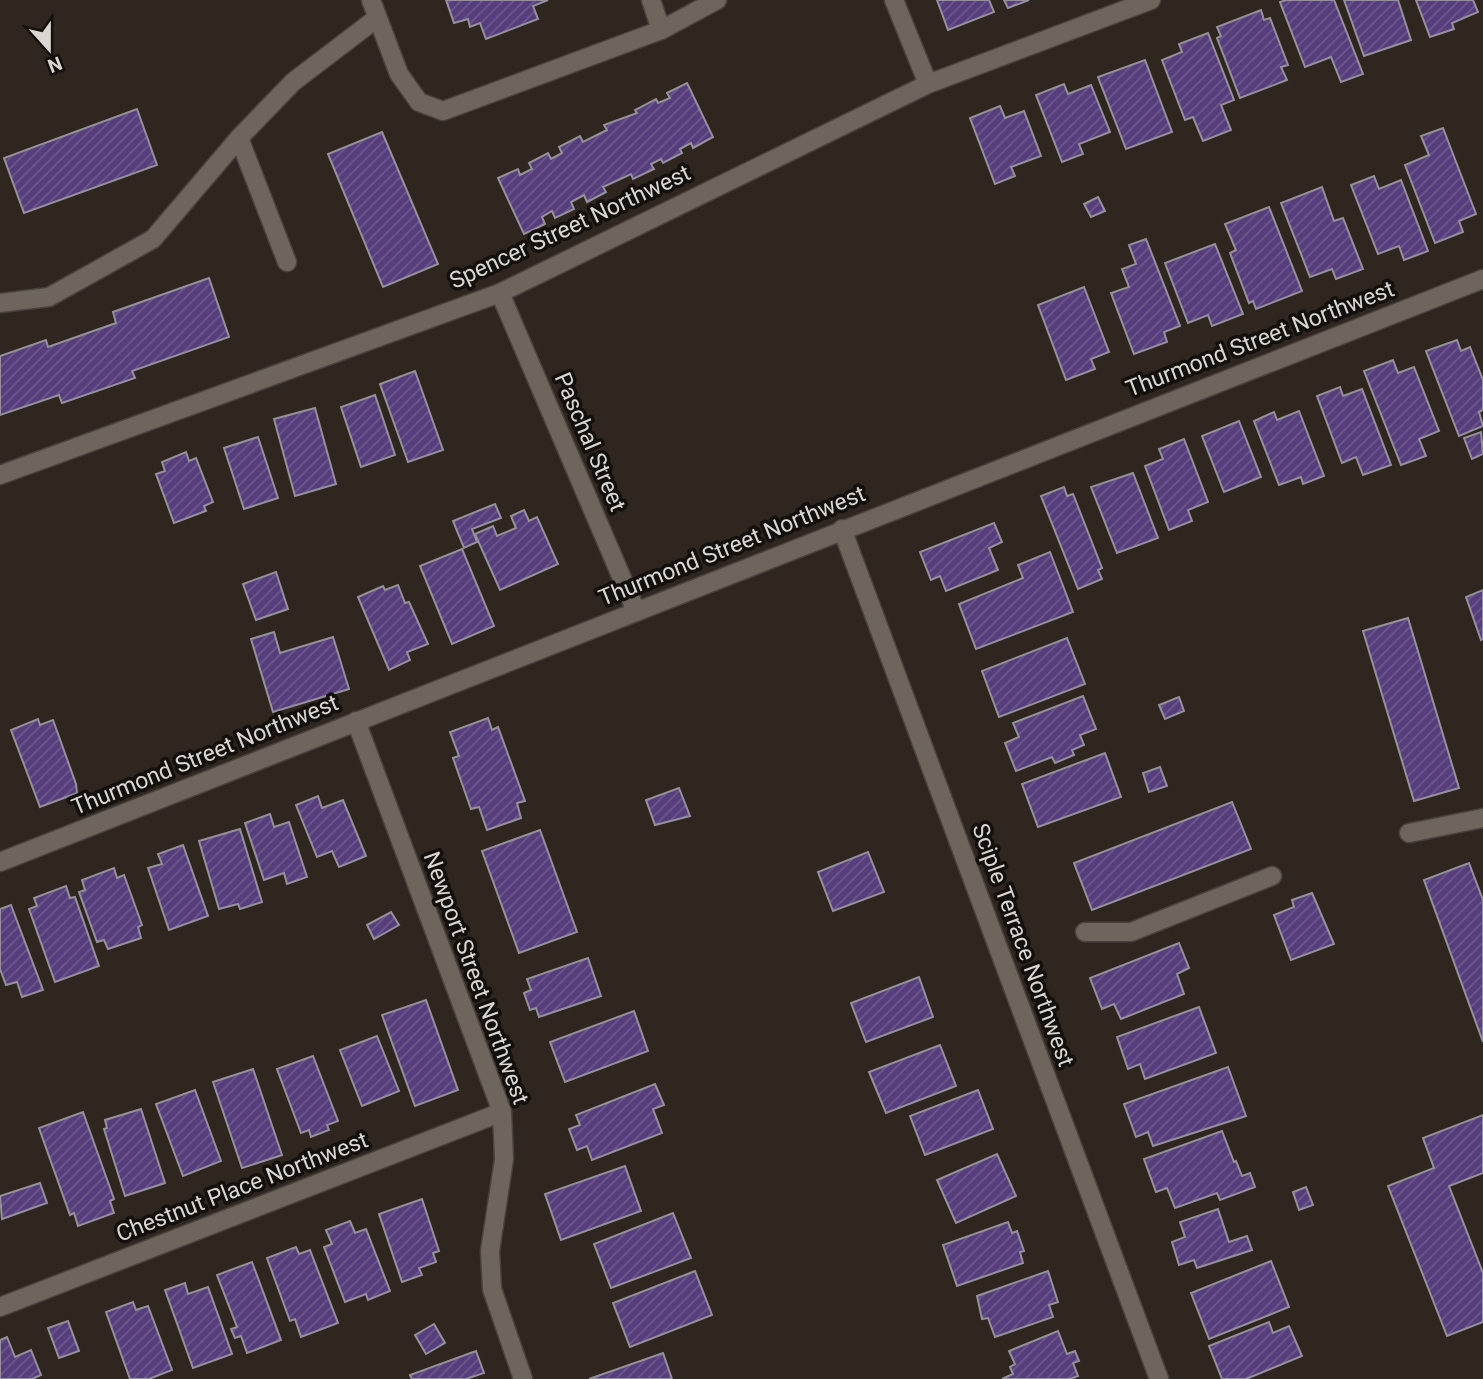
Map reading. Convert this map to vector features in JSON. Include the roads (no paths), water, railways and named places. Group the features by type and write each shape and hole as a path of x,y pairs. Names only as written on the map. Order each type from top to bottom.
{"street":[{"path":"371,0 399,74 419,102 443,111 661,30 717,0"},
{"path":"650,0 661,30"},
{"path":"894,0 928,84"},
{"name":"Spencer Street Northwest","path":"0,475 500,293 928,84 1151,0"},
{"path":"0,303 49,297 153,239 239,138 293,82 377,18"},
{"path":"239,138 287,262"},
{"name":"Thurmond Street Northwest","path":"0,862 1483,279"},
{"name":"Paschal Street","path":"500,293 636,611"},
{"name":"Sciple Terrace Northwest","path":"842,529 1158,1379"},
{"name":"Newport Street Northwest","path":"356,721 502,1112 504,1159 490,1251 492,1289 523,1379"},
{"path":"1409,833 1483,818"},
{"path":"1085,932 1131,932 1272,876"},
{"name":"Chestnut Place Northwest","path":"0,1307 502,1112"}]}
